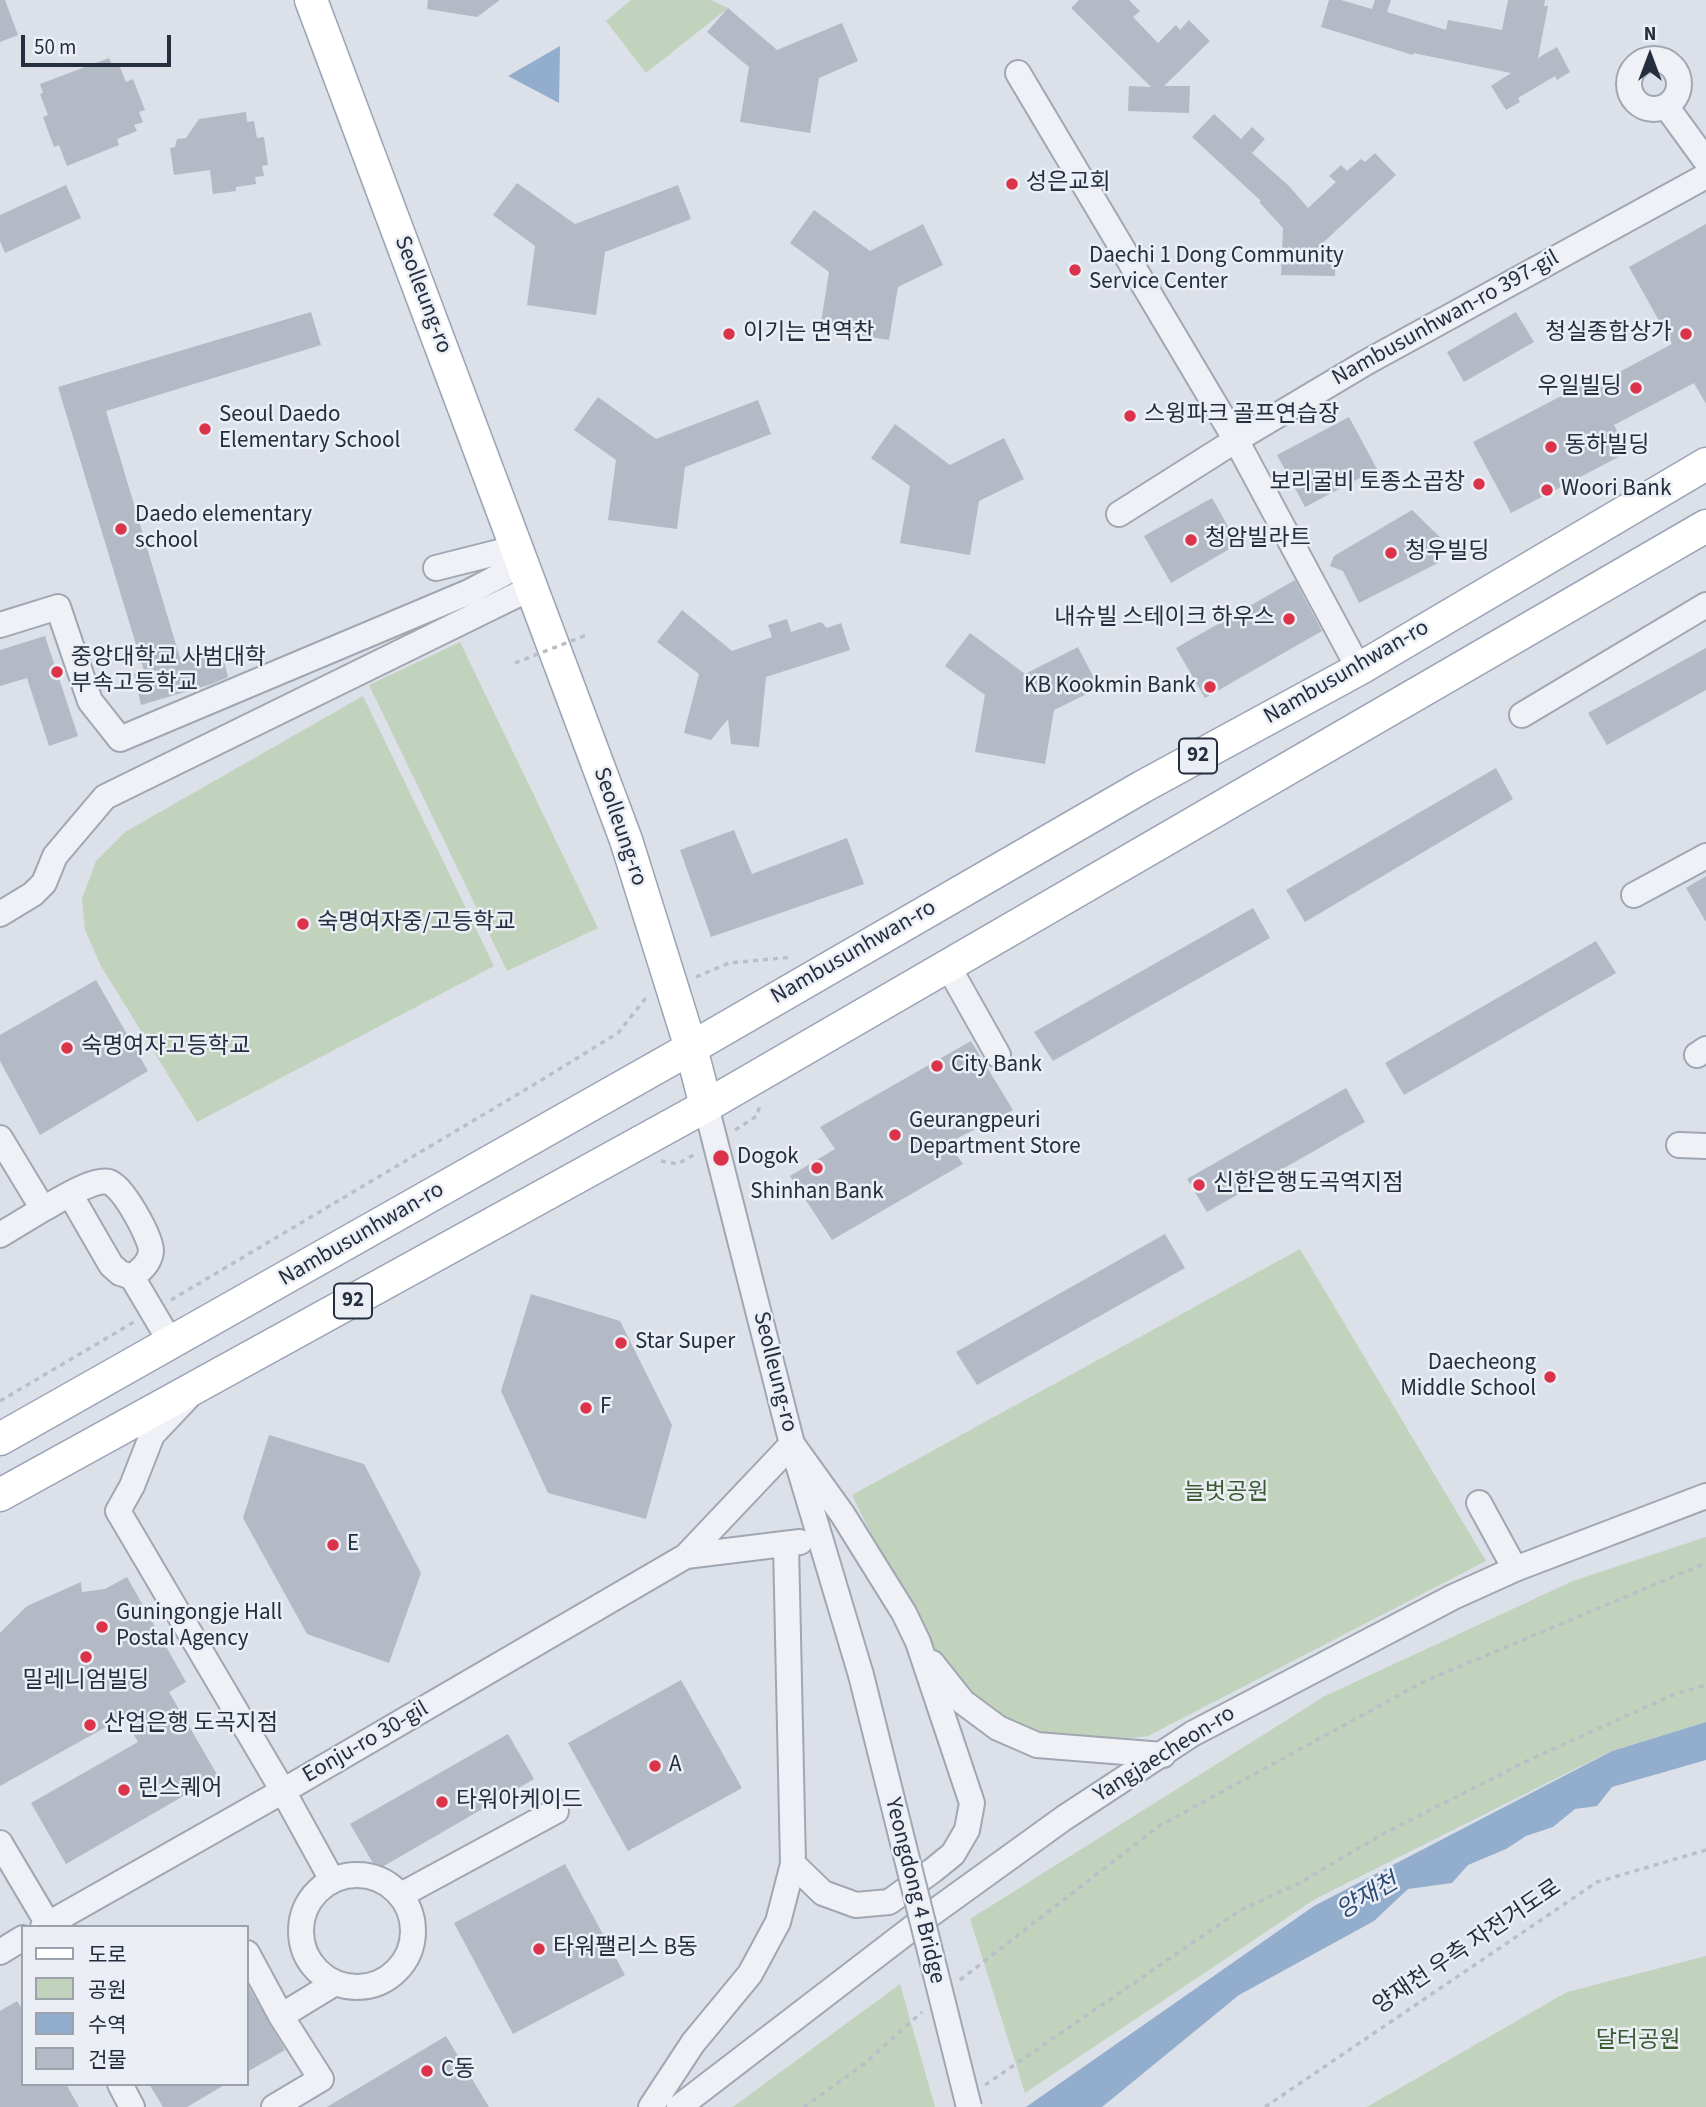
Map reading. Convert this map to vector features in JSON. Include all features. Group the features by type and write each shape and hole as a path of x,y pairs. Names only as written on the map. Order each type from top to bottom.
{"main road":[{"name":"Seolleung-ro","path":"311,0 626,840 691,1048 706,1106"},
{"name":"Nambusunhwan-ro","path":"0,1439 691,1048 1142,786 1359,669 1706,464"},
{"name":"92","path":"0,1495 706,1106 1706,526"}],"street":[{"path":"1018,73 1236,440 1359,669"},
{"path":"1666,106 1706,161"},
{"name":"Nambusunhwan-ro 397-gil","path":"1119,514 1367,362 1706,176"},
{"path":"436,568 522,567"},
{"path":"0,625 58,607 90,701 120,739 522,567"},
{"path":"0,914 33,894 44,883 55,856 104,797 522,567"},
{"path":"1522,715 1706,605"},
{"path":"1634,895 1706,856"},
{"path":"948,966 998,1055"},
{"name":"Seolleung-ro","path":"706,1106 792,1444 861,1675"},
{"path":"0,1138 43,1209"},
{"path":"1679,1145 1706,1146"},
{"path":"0,1235 94,1183 109,1182 120,1189 150,1240 151,1253 147,1265 132,1277"},
{"path":"70,1195 111,1265 120,1273 132,1277 171,1343"},
{"path":"197,1387 152,1435 132,1486 118,1511 283,1791 332,1880"},
{"path":"687,1556 792,1444 843,1516 904,1614 918,1642 963,1702 998,1728 1037,1745 1163,1755"},
{"name":"Yangjaecheon-ro","path":"679,2107 920,1922 1064,1818 1192,1734 1453,1597 1515,1569 1706,1496"},
{"path":"1479,1503 1515,1569"},
{"path":"687,1556 820,1539"},
{"path":"651,2107 693,2043 750,1974 778,1922 793,1864 786,1545"},
{"name":"Eonju-ro 30-gil","path":"48,1925 687,1556"},
{"path":"793,1864 823,1893 856,1905 889,1902 953,1854 967,1830 972,1803 918,1642"},
{"name":"Yeongdong 4 Bridge","path":"861,1675 969,2107"},
{"path":"401,1895 556,1811"},
{"path":"0,1843 45,1925"},
{"path":"350,1875 369,1876 386,1883 401,1895 410,1911 413,1930 410,1948 402,1965 388,1978 371,1985 353,1987 335,1983 319,1973 307,1959 301,1941 300,1923 306,1905 317,1890 332,1880 350,1875"},
{"path":"0,1952 21,1939"},
{"path":"248,1956 281,2016 321,2079 274,2107"},
{"path":"281,2016 335,1983"},
{"path":"121,2086 132,2107"}],"path":[{"path":"515,663 589,634"},
{"path":"0,1401 618,1033 645,999 729,963 791,958 803,951"},
{"path":"804,2107 864,2064 940,1996 1159,1826 1425,1681 1706,1563"},
{"path":"985,2085 1239,1911 1301,1882 1381,1835 1529,1760 1670,1696 1706,1685"},
{"name":"양재천 우측 자전거도로","path":"1265,2107 1597,1882 1706,1850"}],"green space":[{"path":"631,0 711,0 728,8 646,73 606,21"},
{"path":"460,642 598,928 507,971 369,685"},
{"path":"363,696 494,966 197,1122 101,966 85,930 82,899 96,861 125,832"},
{"name":"늘벗공원","path":"1300,1249 1486,1561 1148,1736 1089,1744 1020,1737 945,1685 852,1495"},
{"path":"1706,1537 1706,1722 1611,1751 1315,1899 1025,2093 970,1919 1325,1696 1573,1581"},
{"name":"달터공원","path":"1706,1956 1706,2107 1367,2107 1567,1992"},
{"path":"900,1984 935,2107 733,2107"}],"water":[{"path":"560,46 559,103 508,76"},
{"name":"양재천","path":"1706,1722 1706,1760 1612,1787 1597,1806 1575,1809 1553,1827 1526,1836 1506,1849 1468,1865 1452,1883 1408,1889 1374,1921 1239,1995 1102,2107 1026,2107 1314,1906 1612,1751"}],"building":[{"path":"0,0 5,0 18,35 0,42"},
{"path":"428,0 500,0 477,17 427,9"},
{"path":"1079,0 1129,0 1140,11 1133,17 1158,43 1176,25 1180,30 1189,20 1210,41 1164,86 1190,86 1189,113 1128,111 1129,86 1151,87 1071,8"},
{"path":"1329,0 1341,0 1372,9 1375,0 1391,0 1387,12 1446,30 1448,20 1502,30 1508,0 1545,0 1544,6 1548,6 1538,58 1557,47 1570,72 1557,80 1555,76 1518,98 1520,102 1506,110 1491,86 1511,73 1413,55 1321,27"},
{"path":"728,8 777,50 842,23 858,61 819,78 810,133 740,122 749,67 707,32"},
{"path":"109,58 113,67 119,65 126,82 133,79 145,110 139,112 143,122 134,125 137,131 117,139 119,145 67,166 59,145 54,147 43,117 48,115 40,94 43,93 40,84"},
{"path":"246,112 247,122 254,121 257,138 264,137 268,165 262,166 264,176 255,177 256,184 236,187 236,191 213,194 210,170 174,175 170,148 175,147 177,139 186,138 199,119"},
{"path":"1214,114 1241,139 1252,127 1265,139 1252,153 1289,186 1308,208 1336,182 1329,176 1341,165 1347,171 1361,159 1365,162 1375,153 1396,175 1314,251 1336,251 1335,276 1281,275 1283,228 1259,202 1261,201 1192,137"},
{"path":"517,183 575,224 678,185 691,219 605,252 596,315 527,305 535,246 493,215"},
{"path":"66,185 81,218 5,253 0,241 0,215"},
{"path":"814,210 870,251 923,224 943,265 898,287 889,340 820,329 829,272 790,243"},
{"path":"1706,224 1706,404 1694,383 1614,425 1628,452 1511,513 1473,442 1590,381 1593,386 1672,344 1629,267"},
{"name":"Daedo elementary school","path":"311,312 321,345 106,411 180,658 220,646 228,677 141,705 134,674 144,671 58,387"},
{"path":"1516,312 1534,342 1464,382 1447,352"},
{"path":"598,397 656,439 758,400 771,434 685,467 677,529 608,520 616,460 574,430"},
{"path":"1349,417 1377,469 1305,507 1277,455"},
{"path":"895,424 950,465 1004,438 1024,479 979,501 970,555 900,543 910,486 871,458"},
{"name":"청암빌라트","path":"1212,498 1238,544 1171,583 1144,536"},
{"name":"청우빌딩","path":"1412,510 1443,540 1444,550 1438,563 1359,603 1343,571 1330,566 1334,556"},
{"path":"1295,580 1322,631 1205,698 1176,648"},
{"path":"682,610 732,651 772,637 768,625 787,619 791,632 821,622 827,628 841,623 850,650 766,677 759,747 731,744 728,719 711,740 684,733 699,674 657,642"},
{"path":"970,633 1025,674 1078,647 1099,688 1054,710 1045,764 975,752 985,695 945,666"},
{"name":"중앙대학교 사범대학 부속고등학교","path":"45,636 78,736 49,746 27,678 0,686 0,650"},
{"path":"1706,648 1706,690 1607,745 1588,713"},
{"path":"1496,768 1513,799 1305,922 1286,890"},
{"path":"734,830 752,874 847,838 864,884 711,937 680,850"},
{"path":"1706,876 1706,922 1686,888"},
{"path":"1253,908 1270,938 1053,1061 1034,1032"},
{"path":"1596,941 1616,973 1404,1095 1385,1063"},
{"name":"숙명여자고등학교","path":"96,980 148,1071 40,1135 0,1061 0,1035"},
{"name":"Geurangpeuri Department Store","path":"971,1041 1013,1110 948,1143 963,1164 832,1240 790,1176 835,1149 820,1127"},
{"path":"1346,1088 1365,1122 1207,1212 1187,1179"},
{"path":"1165,1234 1185,1268 977,1385 956,1352"},
{"name":"F","path":"531,1294 620,1321 672,1425 646,1519 548,1493 501,1391"},
{"name":"E","path":"269,1435 364,1464 421,1573 389,1663 307,1634 243,1518"},
{"name":"밀레니엄빌딩","path":"127,1577 186,1682 169,1692 218,1776 66,1864 31,1803 138,1742 124,1717 0,1786 0,1633 27,1606 81,1582 82,1592 105,1589"},
{"name":"A","path":"681,1680 742,1788 628,1851 568,1743"},
{"name":"타워아케이드","path":"508,1734 534,1779 377,1870 350,1824"},
{"name":"타워팰리스 B동","path":"565,1864 625,1975 513,2034 454,1923"},
{"path":"248,1986 285,2050 248,2071"},
{"path":"17,2001 21,2007 21,2086 67,2086 79,2107 0,2107 0,2011"},
{"name":"C동","path":"446,2036 489,2107 327,2107"},
{"path":"150,2086 223,2086 187,2107 163,2107"}],"place":[{"name":"성은교회","path":"1012,184"},
{"name":"Daechi 1 Dong Community Service Center","path":"1075,270"},
{"name":"이기는 면역찬","path":"729,334"},
{"name":"청실종합상가","path":"1686,334"},
{"name":"우일빌딩","path":"1636,388"},
{"name":"스윙파크 골프연습장","path":"1130,416"},
{"name":"Seoul Daedo Elementary School","path":"205,429"},
{"name":"동하빌딩","path":"1551,447"},
{"name":"보리굴비 토종소곱창","path":"1479,484"},
{"name":"Woori Bank","path":"1547,490"},
{"name":"Daedo elementary school","path":"121,529"},
{"name":"청암빌라트","path":"1191,540"},
{"name":"청우빌딩","path":"1391,553"},
{"name":"내슈빌 스테이크 하우스","path":"1289,619"},
{"name":"중앙대학교 사범대학 부속고등학교","path":"57,672"},
{"name":"KB Kookmin Bank","path":"1210,687"},
{"name":"숙명여자중/고등학교","path":"303,924"},
{"name":"숙명여자고등학교","path":"67,1048"},
{"name":"City Bank","path":"937,1066"},
{"name":"Geurangpeuri Department Store","path":"895,1135"},
{"name":"Dogok","path":"721,1158"},
{"name":"Shinhan Bank","path":"817,1168"},
{"name":"신한은행도곡역지점","path":"1199,1185"},
{"name":"Star Super","path":"621,1343"},
{"name":"Daecheong Middle School","path":"1550,1377"},
{"name":"F","path":"586,1408"},
{"name":"E","path":"333,1545"},
{"name":"Guningongje Hall Postal Agency","path":"102,1627"},
{"name":"밀레니엄빌딩","path":"86,1657"},
{"name":"산업은행 도곡지점","path":"90,1725"},
{"name":"A","path":"655,1766"},
{"name":"린스퀘어","path":"124,1790"},
{"name":"타워아케이드","path":"442,1802"},
{"name":"타워팰리스 B동","path":"539,1949"},
{"name":"C동","path":"427,2071"}]}
